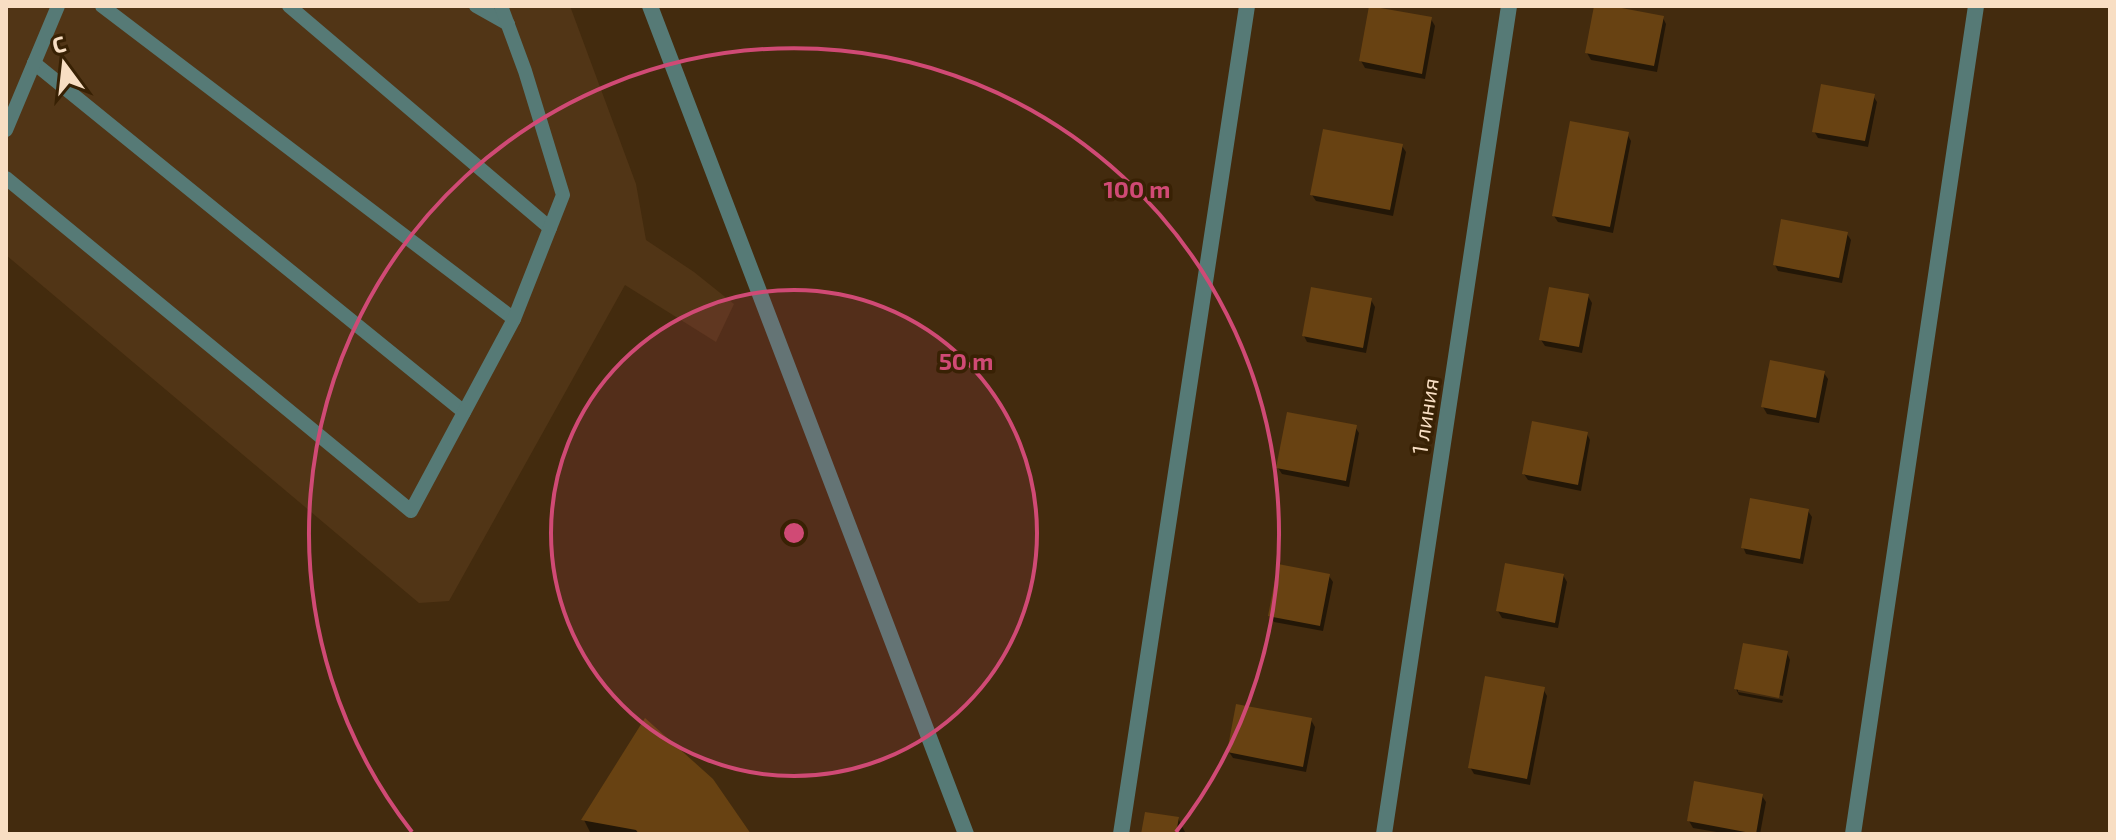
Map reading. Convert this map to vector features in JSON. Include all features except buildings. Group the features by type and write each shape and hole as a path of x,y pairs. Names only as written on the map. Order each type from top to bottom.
{"street":[{"path":"650,6 966,834"},
{"path":"1121,834 1247,6"},
{"name":"1 линия","path":"1384,834 1509,6"},
{"path":"1853,834 1976,6"}],"lane":[{"path":"6,130 58,6"},
{"path":"102,6 514,319"},
{"path":"289,6 550,228"},
{"path":"476,6 508,24"},
{"path":"6,178 411,511 514,319 563,195 501,6"},
{"path":"34,63 464,412"}],"shaded area":[{"path":"6,6 570,6 636,184 646,240 734,304 716,342 625,285 449,601 419,603 6,255"}]}
